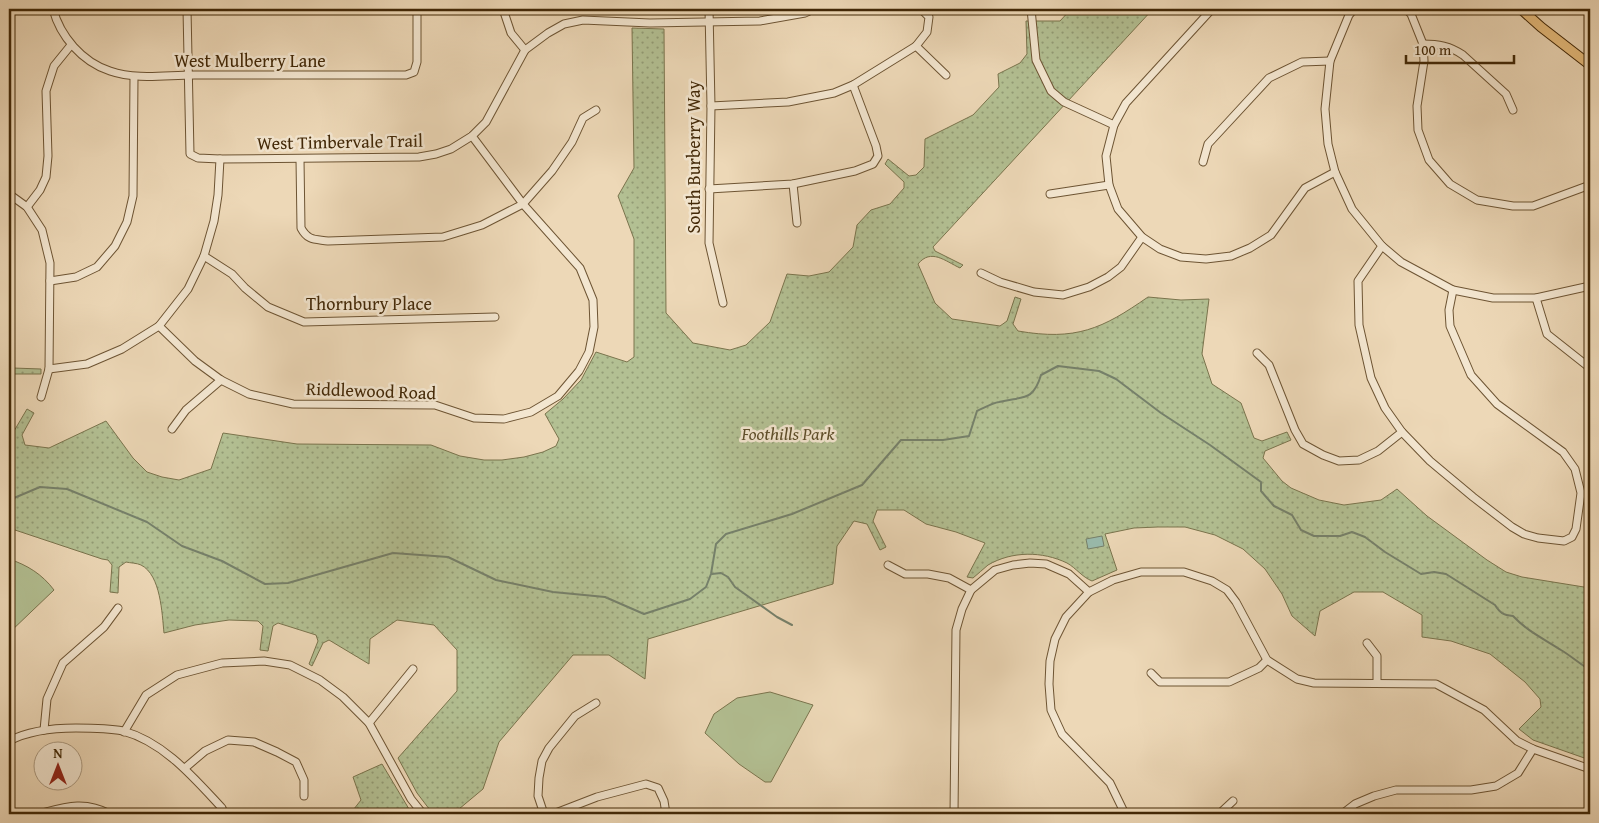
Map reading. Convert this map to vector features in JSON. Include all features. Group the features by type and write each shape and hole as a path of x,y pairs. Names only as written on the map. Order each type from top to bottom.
{"main road":[{"path":"1521,9 1554,38 1590,65"}],"street":[{"name":"West Mulberry Lane","path":"53,9 56,20 71,45 92,62 109,71 134,77 189,74 406,75 414,72 417,62 417,9"},
{"name":"West Timbervale Trail","path":"187,9 190,154 198,158 220,159 419,157 436,154 451,149 472,136 486,122 524,50 564,24 583,20 650,23 760,20 806,13 814,9"},
{"path":"503,9 511,33 524,50"},
{"name":"South Burberry Way","path":"709,9 711,106 709,243 723,303"},
{"path":"711,106 788,102 834,93 853,85 916,46 927,32 929,17 921,9"},
{"path":"1031,9 1036,60 1054,94 1064,102 1114,125"},
{"path":"1212,9 1126,103 1114,125 1106,156 1109,186 1118,208 1142,237 1160,250 1181,257 1206,259 1231,256 1250,248 1271,235 1305,188 1335,172"},
{"path":"1354,9 1348,15 1330,61 1325,109 1328,144 1335,172 1352,209 1382,246 1401,262 1453,290 1493,298 1536,298 1590,286"},
{"path":"1406,9 1411,14 1423,44 1424,61 1417,106 1418,130 1429,160 1450,184 1477,200 1512,206 1533,206 1590,185"},
{"path":"1423,44 1438,44 1455,49 1506,94 1513,110"},
{"path":"27,207 40,190 46,177 48,156 46,91 54,66 71,45"},
{"path":"916,46 946,74"},
{"path":"1203,162 1208,144 1268,78 1302,62 1330,61"},
{"path":"50,281 76,277 97,267 115,246 128,222 133,196 134,77"},
{"path":"709,189 793,184 855,171 873,164 878,156 876,146 853,85"},
{"path":"300,159 301,228 305,235 328,241 443,237 482,225 523,204 552,170 572,142 583,118 596,110"},
{"name":"Riddlewood Road","path":"159,326 195,361 221,380 249,394 293,404 435,405 474,418 504,419 532,412 558,396 579,371 589,352 594,327 592,300 580,268 523,204 472,136"},
{"path":"49,369 87,364 122,349 159,326 188,289 204,256 216,212 220,159"},
{"path":"793,184 797,224"},
{"path":"1050,194 1109,186"},
{"path":"9,194 27,207 42,230 50,263 49,369 41,398"},
{"path":"981,273 1000,282 1034,292 1063,295 1089,287 1108,277 1121,267 1142,237"},
{"path":"1382,246 1358,281 1359,325 1372,378 1385,408 1402,432 1430,461 1472,497 1524,534 1538,538 1564,541 1572,537 1576,529 1581,493 1575,469 1563,452 1497,404 1471,375 1450,326 1449,310 1453,290"},
{"name":"Thornbury Place","path":"204,256 232,274 245,288 268,307 304,322 495,317"},
{"path":"1536,298 1547,334 1590,368"},
{"path":"1257,353 1269,365 1294,430 1303,444 1323,455 1339,461 1359,460 1378,451 1402,432"},
{"path":"172,429 186,410 221,380"},
{"path":"954,814 956,630 962,609 971,590 994,570 1013,564 1030,563 1046,564 1068,574 1089,592"},
{"path":"888,565 905,574 928,574 949,578 971,590"},
{"path":"1125,814 1110,783 1062,734 1051,710 1050,661 1055,639 1066,617 1089,592 1113,580 1141,572 1184,572 1212,581 1227,590 1236,602 1267,660 1297,679 1314,683 1436,684 1484,710 1517,741 1533,749 1590,768"},
{"path":"44,730 47,699 63,663 104,628 118,608"},
{"path":"1367,643 1377,656 1377,683"},
{"path":"1151,673 1160,682 1229,682 1258,668 1267,660"},
{"path":"124,732 146,695 177,675 222,663 256,662 290,665 320,680 343,697 369,723 411,799 423,814"},
{"path":"369,723 413,669"},
{"path":"544,814 538,796 538,778 542,761 549,748 575,716 596,703"},
{"path":"9,741 44,730 62,728 108,729 124,732 148,741 185,768 222,808 224,814"},
{"path":"185,768 205,751 228,740 254,742 296,762 304,780 304,796"},
{"path":"1342,814 1356,804 1374,796 1396,790 1471,790 1496,786 1518,773 1533,749"},
{"path":"553,814 597,796 646,784 658,788 664,801 666,814"},
{"path":"1219,814 1233,801"},
{"path":"38,814 72,805 100,808 110,814"}],"green space":[{"name":"Foothills Park","path":"1071,9 1153,9 933,247 935,251 963,265 960,268 944,259 933,256 923,259 918,264 935,303 952,319 1000,326 1007,321 1015,297 1021,299 1013,324 1018,331 1056,334 1088,330 1116,317 1148,297 1181,300 1209,299 1202,354 1212,384 1241,403 1254,438 1262,441 1287,432 1291,440 1265,451 1263,458 1282,481 1291,488 1319,500 1344,505 1381,500 1397,489 1427,516 1506,572 1522,577 1590,588 1590,760 1533,740 1519,729 1541,707 1540,699 1525,682 1490,654 1451,641 1422,637 1422,615 1383,592 1354,592 1320,611 1315,636 1292,616 1282,594 1265,569 1243,549 1215,535 1185,527 1134,528 1105,534 1117,570 1092,581 1067,563 1047,556 1027,554 997,560 973,578 967,577 985,543 956,532 926,524 904,510 877,510 873,521 886,547 880,550 867,524 854,521 837,546 833,584 648,639 645,679 609,655 573,655 499,742 483,789 453,814 433,814 417,793 398,758 457,691 457,650 434,625 397,620 370,639 369,664 329,640 323,643 312,666 309,664 318,641 316,635 278,623 273,626 268,651 260,650 263,626 258,621 229,620 195,625 164,633 157,586 148,570 141,565 126,562 119,567 118,593 110,592 112,565 108,560 9,528 9,432 14,431 27,409 34,413 22,435 25,445 49,448 106,421 133,458 147,472 179,480 211,469 223,433 297,444 431,445 460,456 484,460 524,457 556,446 559,439 545,414 581,380 596,352 627,362 634,357 634,239 618,196 634,168 632,28 664,29 666,313 693,343 730,350 746,345 770,322 787,274 809,276 829,272 853,247 857,225 871,210 890,204 904,188 904,182 885,164 888,159 909,176 916,175 924,167 925,139 973,115 999,87 998,74 1020,63 1027,54 1026,21 1060,21"},
{"path":"9,365 13,368 41,369 41,374 9,374"},
{"path":"9,559 34,571 54,590 9,633"},
{"path":"770,692 813,705 771,782 765,782 739,764 705,733 714,714 737,698"},
{"path":"382,764 412,814 350,814 361,800 353,777"}],"shaded area":[{"path":"1102,536 1104,546 1088,549 1086,539"}],"waterway":[{"path":"9,497 14,498 40,487 67,489 147,522 182,546 222,561 265,584 288,583 393,553 448,557 496,580 553,592 605,597 644,614 690,599 706,587 711,574 716,544 726,534 792,514 862,485 901,440 943,440 969,436 977,411 991,404 1031,394 1038,384 1041,375 1058,366 1099,371 1116,379 1161,413 1261,482 1261,491 1274,506 1292,515 1301,530 1314,536 1340,536 1352,532 1365,537 1421,574 1434,572 1446,574 1495,605 1502,613 1513,616 1530,630 1590,670"},
{"path":"712,574 721,573 728,577 735,587 777,617 792,625"}]}
